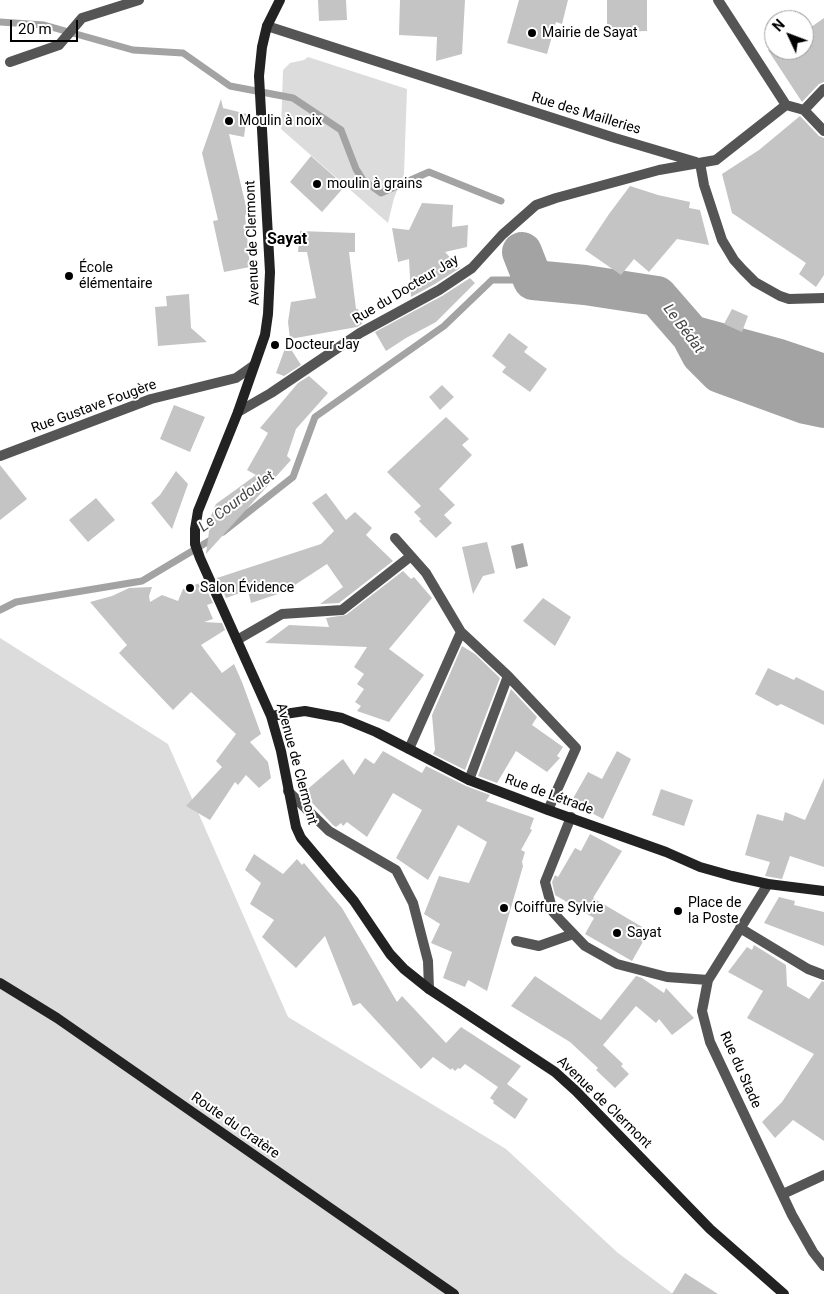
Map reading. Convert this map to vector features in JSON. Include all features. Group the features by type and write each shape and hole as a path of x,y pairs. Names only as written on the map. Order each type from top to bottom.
{"street":[{"path":"10,62 59,45 82,18 139,0"},
{"name":"Avenue de Clermont","path":"280,0 267,26 260,66 270,296 265,335 238,412 198,511 195,544 271,716 281,751 296,827 302,838 354,901 390,954 404,970 429,989 555,1072 576,1091 710,1229 784,1294"},
{"path":"718,0 786,105 804,110 824,131"},
{"name":"Rue des Mailleries","path":"267,26 700,164"},
{"path":"804,110 824,89"},
{"name":"Rue du Docteur Jay","path":"238,412 271,393 360,333 439,290 472,268 502,235 536,205 658,170 716,160 786,105"},
{"path":"700,164 704,185 722,240 734,260 743,270 755,282 780,296 789,299 824,298"},
{"name":"Rue Gustave Fougère","path":"0,456 151,399 236,378 253,366"},
{"path":"395,538 426,573 461,632 508,676 576,748 548,810"},
{"path":"238,640 282,614 342,610 411,556"},
{"path":"409,750 461,632"},
{"path":"470,780 508,676"},
{"name":"Rue de Létrade","path":"271,716 305,711 342,718 376,732 470,780 666,852 700,867 768,884 824,891"},
{"path":"288,791 329,831 396,870 413,903 428,961 429,989"},
{"path":"571,818 545,882 553,912 585,946 617,964 667,977 708,980"},
{"name":"Rue du Stade","path":"768,884 708,980 702,1010 710,1042 782,1194 813,1252 824,1266"},
{"path":"740,928 808,969 824,975"},
{"path":"516,941 539,946 573,934"},
{"name":"Route du Cratère","path":"0,983 57,1018 454,1294"},
{"path":"782,1194 824,1175"}],"shaded area":[{"path":"308,57 407,89 404,174 394,198 388,223 281,129 283,70 290,63 304,60"},
{"path":"523,543 528,566 516,569 511,546"},
{"path":"0,638 168,744 288,1017 506,1149 618,1253 673,1294 0,1294"}],"building":[{"path":"318,0 346,0 347,20 319,21"},
{"path":"400,0 465,0 462,54 436,61 437,37 399,35"},
{"name":"Mairie de Sayat","path":"519,0 568,0 562,24 556,22 547,54 507,43"},
{"path":"607,0 647,0 647,31 607,32"},
{"path":"824,18 824,82 819,84 802,102 775,60 814,60 814,25"},
{"path":"221,99 223,108 247,114 244,137 229,134 248,215 245,215 250,267 224,272 213,221 218,220 202,153"},
{"path":"800,116 819,136 824,138 824,275 816,287 799,274 806,263 732,213 722,174 759,150"},
{"name":"moulin à grains","path":"311,156 345,186 322,212 290,182"},
{"path":"630,186 690,202 689,208 700,210 709,245 677,239 649,272 634,259 621,275 585,250"},
{"path":"422,203 453,205 452,227 468,225 467,247 445,252 460,268 411,297 409,259 398,262 392,228 409,230"},
{"path":"300,231 355,233 355,252 349,252 356,309 358,309 362,324 357,327 290,339 288,322 291,302 316,298 307,252 298,252"},
{"path":"470,278 475,283 436,322 386,351 375,332 442,296"},
{"path":"189,294 191,328 207,342 158,346 155,307 167,306 166,296"},
{"path":"732,309 748,316 742,332 724,324"},
{"path":"509,333 528,347 524,352 547,369 530,392 502,372 506,367 492,356"},
{"path":"287,343 301,365 284,376 276,373"},
{"path":"309,376 328,393 296,429 287,456 291,460 206,554 211,516 216,504 256,475 247,470 268,433 260,428 298,383"},
{"path":"442,385 454,397 440,410 429,397"},
{"path":"174,405 205,417 190,452 160,439"},
{"path":"446,417 469,439 462,445 472,455 439,489 455,505 444,515 452,523 436,538 419,521 421,519 414,512 421,506 387,472"},
{"path":"0,465 27,499 0,520"},
{"path":"176,471 188,484 172,529 151,503 160,495"},
{"path":"326,493 346,520 355,512 372,528 366,535 393,561 339,603 320,604 343,587 327,564 284,592 251,603 248,590 226,598 217,578 321,544 334,531 312,503"},
{"path":"96,498 115,520 88,542 69,520"},
{"path":"487,542 495,573 483,576 473,594 462,547"},
{"path":"403,571 411,579 414,577 432,598 389,649 424,675 389,722 357,711 361,706 355,702 364,689 357,684 364,674 354,667 367,647 265,643 289,625 329,627 326,618 346,615"},
{"path":"203,582 213,603 207,605 213,619 204,622 222,623 225,630 201,645 222,673 234,664 261,734 250,742 268,762 271,778 259,788 246,775 238,785 235,782 210,820 186,806 222,767 216,761 236,734 191,692 173,710 119,653 127,645 90,602 112,596 129,588 152,587 149,596 150,602 162,595 178,601 183,589"},
{"path":"543,598 571,617 555,646 523,621"},
{"path":"462,646 475,654 500,678 465,770 433,754 435,750 432,715"},
{"path":"768,668 794,680 796,677 824,691 824,725 781,704 777,706 755,694"},
{"path":"511,689 537,717 532,725 563,747 557,756 560,758 547,772 516,751 497,783 478,776"},
{"path":"383,751 422,773 426,766 466,786 490,795 486,801 534,818 530,829 532,830 521,850 525,852 522,862 523,866 487,991 468,980 465,987 443,978 452,952 431,943 440,924 424,914 439,876 469,883 487,842 458,825 428,880 396,858 422,810 393,793 367,837 347,822 343,826 341,823 336,827 333,825 303,793 343,759 354,775 365,758 374,764"},
{"path":"617,751 631,759 603,819 571,802 588,772 602,779"},
{"path":"824,778 824,867 790,856 782,879 765,876 770,862 745,855 757,814 783,821 785,812 805,820"},
{"path":"661,789 693,800 684,826 652,815"},
{"path":"590,834 622,851 593,898 649,931 632,961 585,934 594,918 555,895 552,882 555,875 558,877 575,848 581,851"},
{"path":"254,854 283,874 297,859 302,865 304,863 342,908 397,1002 402,996 446,1043 461,1027 521,1066 507,1084 528,1099 515,1119 493,1103 494,1101 490,1098 498,1087 465,1064 455,1071 433,1057 421,1069 360,1003 353,1006 325,936 296,968 262,937 274,920 250,904 261,883 245,870"},
{"path":"779,897 795,901 794,905 824,912 824,946 764,923"},
{"path":"754,945 786,965 787,986 809,999 822,981 824,982 824,1141 793,1120 775,1138 762,1122 782,1102 814,1054 747,1018 763,991 728,972 747,947 752,950"},
{"path":"535,976 601,1020 636,976 664,993 666,988 694,1018 672,1035 659,1019 656,1023 636,1006 603,1045 623,1064 621,1066 629,1074 615,1088 596,1070 598,1068 570,1042 511,1006"},
{"path":"685,1273 718,1294 672,1294"}],"waterway":[{"path":"0,22 44,25 133,50 183,53 230,86 293,98 341,130 356,169 363,180 381,193 429,172 501,201"},
{"name":"Le Bédat","path":"522,252 533,280 585,285 657,296 691,335 701,354 720,373 805,404 824,408"},
{"name":"Le Courdoulet","path":"223,532 293,477 315,417 444,326 492,280 533,280"},
{"path":"691,335 776,358 824,374"},
{"name":"Le Courdoulet","path":"0,610 16,602 142,581 214,538"}],"place":[{"name":"Mairie de Sayat","path":"532,33"},
{"name":"Moulin à noix","path":"229,121"},
{"name":"moulin à grains","path":"317,184"},
{"name":"École élémentaire","path":"69,276"},
{"name":"Docteur Jay","path":"275,345"},
{"name":"Salon Évidence","path":"190,588"},
{"name":"Coiffure Sylvie","path":"504,908"},
{"name":"Place de la Poste","path":"678,911"},
{"name":"Sayat","path":"617,933"}],"district":[{"name":"Sayat","path":"287,240"}]}
